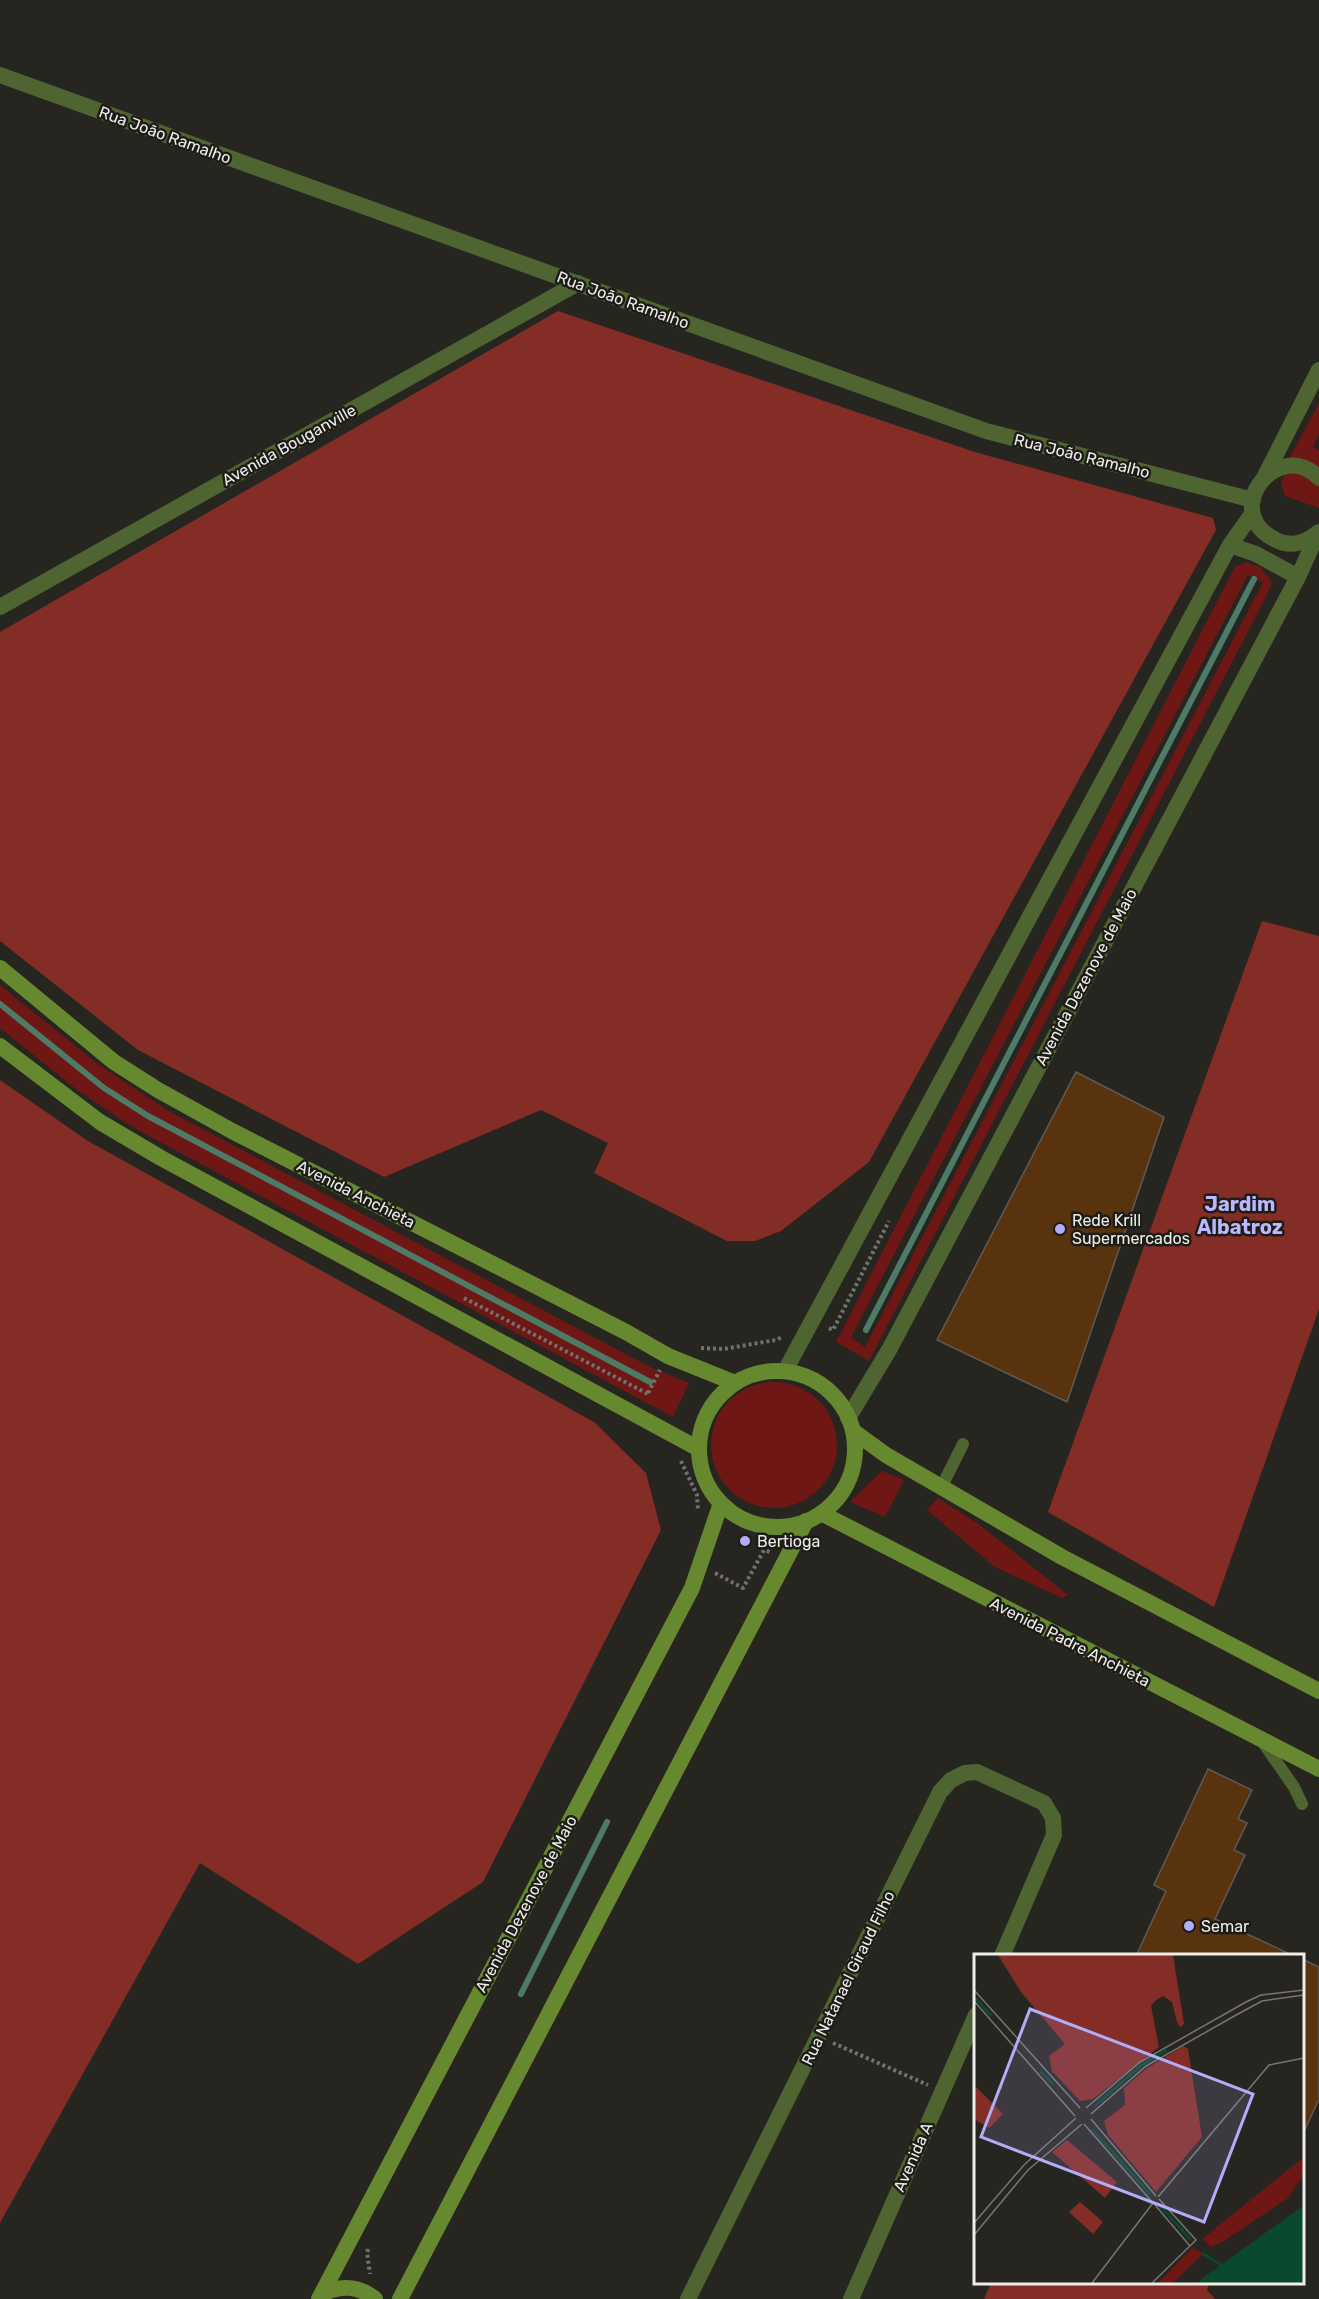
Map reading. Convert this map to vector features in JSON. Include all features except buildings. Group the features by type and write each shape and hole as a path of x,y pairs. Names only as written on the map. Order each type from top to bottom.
{"main road":[{"name":"Avenida Anchieta","path":"0,968 114,1062 158,1090 231,1131 668,1356 735,1383"},
{"path":"0,1046 100,1122 160,1158 699,1449"},
{"path":"400,2299 786,1558 814,1517 838,1497 850,1477 855,1454 850,1424 838,1400 823,1386 805,1376 785,1371 759,1373 735,1383 716,1401 703,1424 699,1449 702,1469 709,1487 721,1503 735,1515 752,1523 770,1527 789,1526 814,1517"},
{"path":"850,1424 886,1455 1062,1557 1319,1691"},
{"name":"Avenida Dezenove de Maio","path":"320,2296 692,1588 721,1503"},
{"name":"Avenida Padre Anchieta","path":"814,1517 1319,1769"},
{"path":"320,2296 336,2288 354,2288 362,2290 375,2299"}],"street":[{"name":"Rua João Ramalho","path":"0,75 578,283 839,380 986,431 1252,507"},
{"name":"Avenida Bouganville","path":"0,608 578,283"},
{"path":"785,1371 1252,507 1257,487 1265,477 1319,370"},
{"path":"1265,477 1276,469 1289,466 1303,467 1319,478"},
{"path":"1252,507 1268,536 1280,542 1294,544 1307,541 1318,533"},
{"name":"Avenida Dezenove de Maio","path":"850,1424 1298,577 1318,533"},
{"path":"1230,545 1273,562 1298,577"},
{"name":"Rua Natanael Giraud Filho","path":"688,2299 940,1792 951,1780 964,1773 977,1772 1044,1803 1053,1818 1054,1835 1003,1954"},
{"name":"Avenida A","path":"850,2299 974,2017"}],"lane":[{"path":"942,1486 963,1444"},
{"path":"1262,1740 1294,1787 1302,1804"}],"path":[{"path":"709,1578 712,1571 743,1588 764,1550 786,1558"},
{"path":"818,2037 942,2091"},
{"path":"370,2277 367,2253 372,2242"}],"shaded area":[{"path":"558,311 975,452 1213,518 1216,530 869,1162 781,1231 755,1241 727,1241 594,1173 608,1143 541,1110 384,1177 138,1050 0,941 0,632"},
{"path":"1319,403 1319,434 1313,447 1319,450 1319,508 1285,496 1281,484 1288,461"},
{"path":"1247,562 1260,567 1272,582 1266,597 869,1361 836,1342 1236,566","holes":["1248,575 1263,582 865,1347 851,1337"]},
{"path":"1262,921 1319,936 1319,1309 1214,1607 1048,1512"},
{"path":"0,985 98,1064 167,1110 652,1368 689,1383 673,1417 132,1127 77,1090 0,1028"},
{"path":"0,1080 88,1141 594,1422 646,1473 661,1530 483,1882 358,1964 200,1863 0,2223"},
{"path":"774,1382 798,1386 819,1400 833,1421 837,1445 833,1469 819,1490 798,1504 774,1508 750,1504 729,1490 715,1469 711,1445 715,1421 729,1400 750,1386"},
{"path":"882,1471 904,1480 885,1517 850,1502"},
{"path":"938,1498 980,1525 1068,1595 1062,1598 995,1567 927,1510"},
{"path":"991,2284 1209,2284 1207,2290 1215,2299 984,2299"}],"waterway":[{"path":"866,1330 1254,579"},
{"path":"0,1004 104,1088 148,1116 650,1382"},
{"path":"521,1994 607,1822"}],"place":[{"name":"Rede Krill Supermercados","path":"1060,1229"},
{"name":"Bertioga","path":"745,1541"},
{"name":"Semar","path":"1189,1926"}],"district":[{"name":"Jardim Albatroz","path":"1240,1216"}]}
